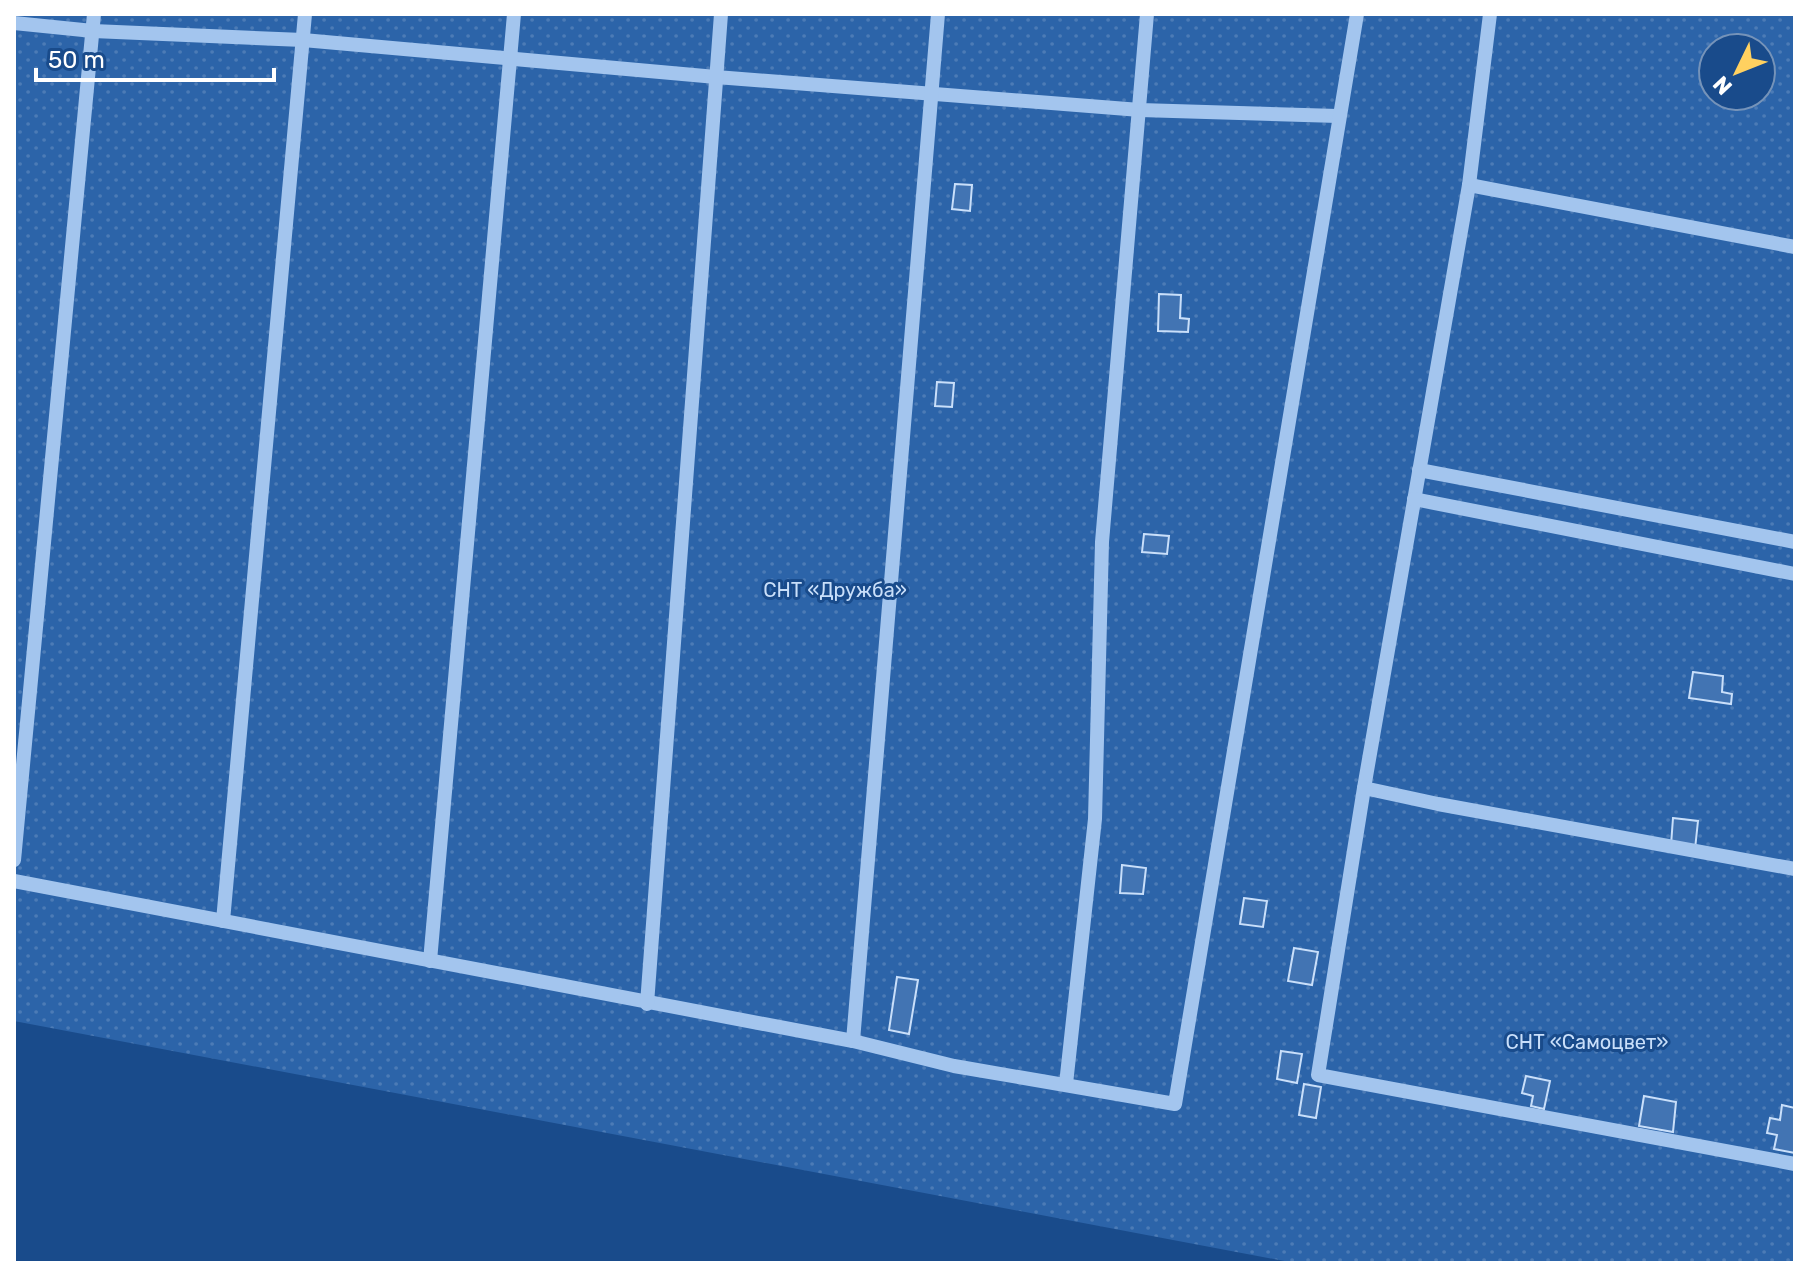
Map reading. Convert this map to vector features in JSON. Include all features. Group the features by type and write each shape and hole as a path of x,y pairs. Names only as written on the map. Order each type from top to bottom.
{"lane":[{"path":"14,860 94,14"},
{"path":"223,921 305,14"},
{"path":"430,961 514,14"},
{"path":"647,1004 721,14"},
{"path":"853,1041 938,14"},
{"path":"1066,1084 1095,819 1102,542 1147,14"},
{"path":"14,881 853,1041 954,1066 1175,1104 1357,14"},
{"path":"1490,14 1469,185 1364,788 1318,1075 1795,1164"},
{"path":"14,23 93,31 303,40 716,77 1140,110 1338,116"},
{"path":"1469,185 1795,247"},
{"path":"1419,470 1795,542"},
{"path":"1414,499 1795,574"},
{"path":"1364,788 1795,869"}],"green space":[{"name":"СНТ «Дружба»","path":"14,14 1795,14 1795,1263 1295,1263 14,1021"}],"building":[{"path":"955,184 972,185 970,211 952,209"},
{"path":"1159,294 1181,295 1180,318 1189,319 1188,332 1158,331"},
{"path":"937,382 954,383 952,407 935,406"},
{"path":"1144,534 1169,536 1167,554 1142,552"},
{"path":"1693,672 1723,676 1722,692 1732,694 1731,704 1689,698"},
{"path":"1673,818 1698,821 1695,849 1671,845"},
{"path":"1122,865 1146,868 1143,894 1120,893"},
{"path":"1244,898 1267,901 1263,927 1240,924"},
{"path":"1294,948 1318,952 1312,985 1288,981"},
{"path":"897,977 918,980 909,1034 889,1030"},
{"path":"1281,1051 1302,1054 1297,1083 1277,1079"},
{"path":"1526,1076 1550,1081 1544,1109 1531,1106 1533,1096 1522,1093"},
{"path":"1304,1084 1321,1087 1316,1118 1299,1115"},
{"path":"1644,1096 1676,1102 1673,1132 1639,1126"},
{"path":"1782,1105 1795,1108 1795,1153 1774,1149 1777,1135 1767,1133 1770,1118 1780,1120"}],"park label":[{"name":"СНТ «Самоцвет»","path":"1587,1042"}]}
